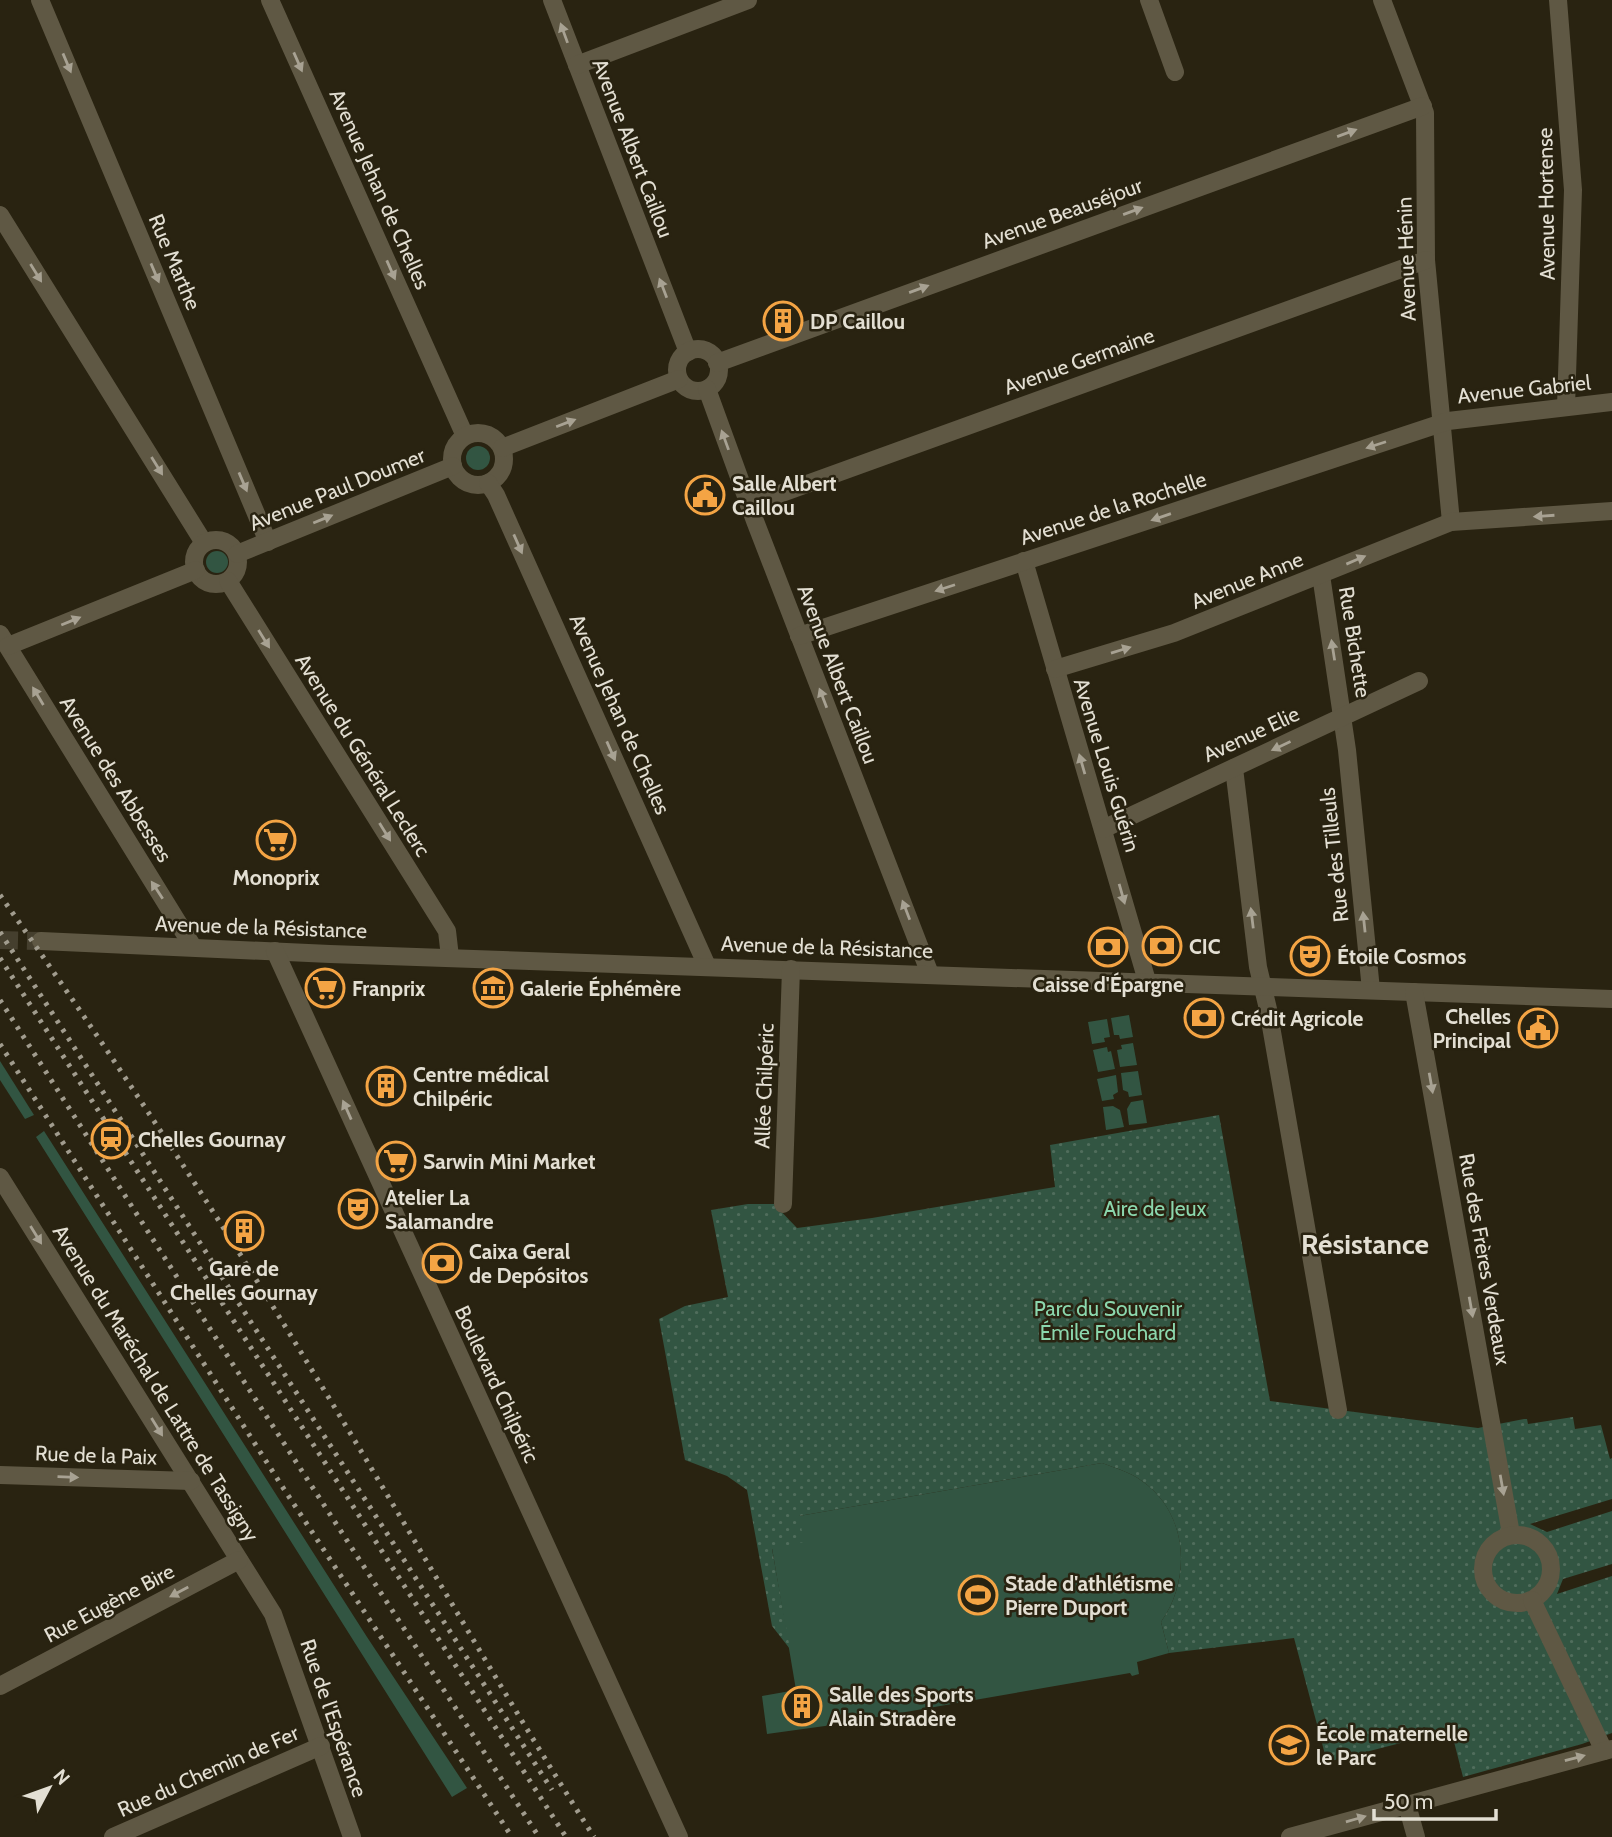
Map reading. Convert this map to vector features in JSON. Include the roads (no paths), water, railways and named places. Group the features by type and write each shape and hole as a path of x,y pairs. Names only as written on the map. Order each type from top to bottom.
{"street":[{"name":"Rue Marthe","path":"40,0 268,542"},
{"name":"Avenue Jehan de Chelles","path":"270,0 465,436"},
{"name":"Avenue Albert Caillou","path":"552,0 688,352"},
{"path":"577,65 748,0"},
{"path":"1149,0 1175,72"},
{"name":"Avenue Hénin","path":"1382,0 1423,106 1426,142 1426,260 1451,522"},
{"name":"Avenue Hortense","path":"1558,0 1573,190 1566,407"},
{"name":"Avenue Beauséjour","path":"717,363 1423,106"},
{"path":"0,215 204,542"},
{"name":"Avenue Germaine","path":"749,505 1426,260"},
{"path":"705,351 717,363 717,378 707,389 694,391 679,379 678,367 688,352 705,351"},
{"path":"502,448 679,379"},
{"name":"Avenue Albert Caillou","path":"707,389 930,974"},
{"name":"Avenue Gabriel","path":"1441,423 1612,402"},
{"name":"Avenue de la Rochelle","path":"799,636 1441,423"},
{"path":"474,433 490,435 502,448 504,456 500,472 488,483 471,484 463,480 453,466 454,449 465,436 474,433"},
{"name":"Avenue Paul Doumer","path":"237,554 453,466"},
{"name":"Avenue Jehan de Chelles","path":"488,483 496,495 707,966"},
{"name":"Avenue Anne","path":"1055,669 1174,633 1451,522 1612,511"},
{"path":"217,539 223,541 234,548 237,554 237,569 228,581 207,582 196,570 196,553 204,542 217,539"},
{"name":"Avenue Louis Guérin","path":"1024,561 1147,981"},
{"path":"4,640 196,570"},
{"name":"Rue Bichette","path":"1321,575 1343,717"},
{"name":"Avenue du Général Leclerc","path":"228,581 447,932 450,957"},
{"name":"Avenue des Abbesses","path":"4,640 193,947"},
{"name":"Avenue Elie","path":"1102,829 1419,681"},
{"name":"Rue des Tilleuls","path":"1343,717 1371,989"},
{"path":"1234,768 1261,986 1268,1009 1338,1410"},
{"name":"Avenue de la Résistance","path":"41,941 1612,999"},
{"name":"Boulevard Chilpéric","path":"275,951 679,1837"},
{"name":"Allée Chilpéric","path":"783,1204 791,969"},
{"name":"Rue des Frères Verdeaux","path":"1414,992 1511,1534"},
{"name":"Avenue du Maréchal de Lattre de Tassigny","path":"0,1177 273,1614"},
{"name":"Rue de la Paix","path":"0,1475 191,1481"},
{"path":"1511,1534 1521,1534 1539,1542 1550,1558 1550,1578 1540,1594 1522,1603 1503,1600 1488,1588 1482,1569 1488,1550 1494,1543 1511,1534"},
{"name":"Rue Eugène Bire","path":"0,1686 239,1560"},
{"path":"1290,1837 1608,1750 1532,1600"},
{"name":"Rue de l'Espérance","path":"273,1614 352,1837"},
{"name":"Rue du Chemin de Fer","path":"113,1837 321,1746"},
{"path":"1407,1805 1416,1837"}],"tunnel":[{"path":"0,940 41,941"}],"railway":[{"path":"0,895 120,1070 236,1247 594,1837"},
{"path":"0,932 552,1790"},
{"path":"0,958 566,1837"},
{"path":"0,1000 539,1837"},
{"path":"0,1044 280,1483 512,1837"}],"place":[{"name":"DP Caillou","path":"783,321"},
{"name":"Salle Albert Caillou","path":"705,495"},
{"name":"Monoprix","path":"276,840"},
{"name":"CIC","path":"1162,946"},
{"name":"Caisse d'Épargne","path":"1108,947"},
{"name":"Étoile Cosmos","path":"1310,956"},
{"name":"Franprix","path":"325,988"},
{"name":"Galerie Éphémère","path":"493,988"},
{"name":"Crédit Agricole","path":"1204,1018"},
{"name":"Chelles Principal","path":"1538,1028"},
{"name":"Centre médical Chilpéric","path":"386,1086"},
{"name":"Chelles Gournay","path":"111,1139"},
{"name":"Sarwin Mini Market","path":"396,1161"},
{"name":"Atelier La Salamandre","path":"358,1209"},
{"name":"Gare de Chelles Gournay","path":"244,1231"},
{"name":"Caixa Geral de Depósitos","path":"442,1263"},
{"name":"Stade d'athlétisme Pierre Duport","path":"978,1595"},
{"name":"Salle des Sports Alain Stradère","path":"802,1706"},
{"name":"École maternelle le Parc","path":"1289,1745"}],"district":[{"name":"Résistance","path":"1365,1244"}],"park label":[{"name":"Aire de Jeux","path":"1155,1208"},
{"name":"Parc du Souvenir Émile Fouchard","path":"1108,1320"}]}
